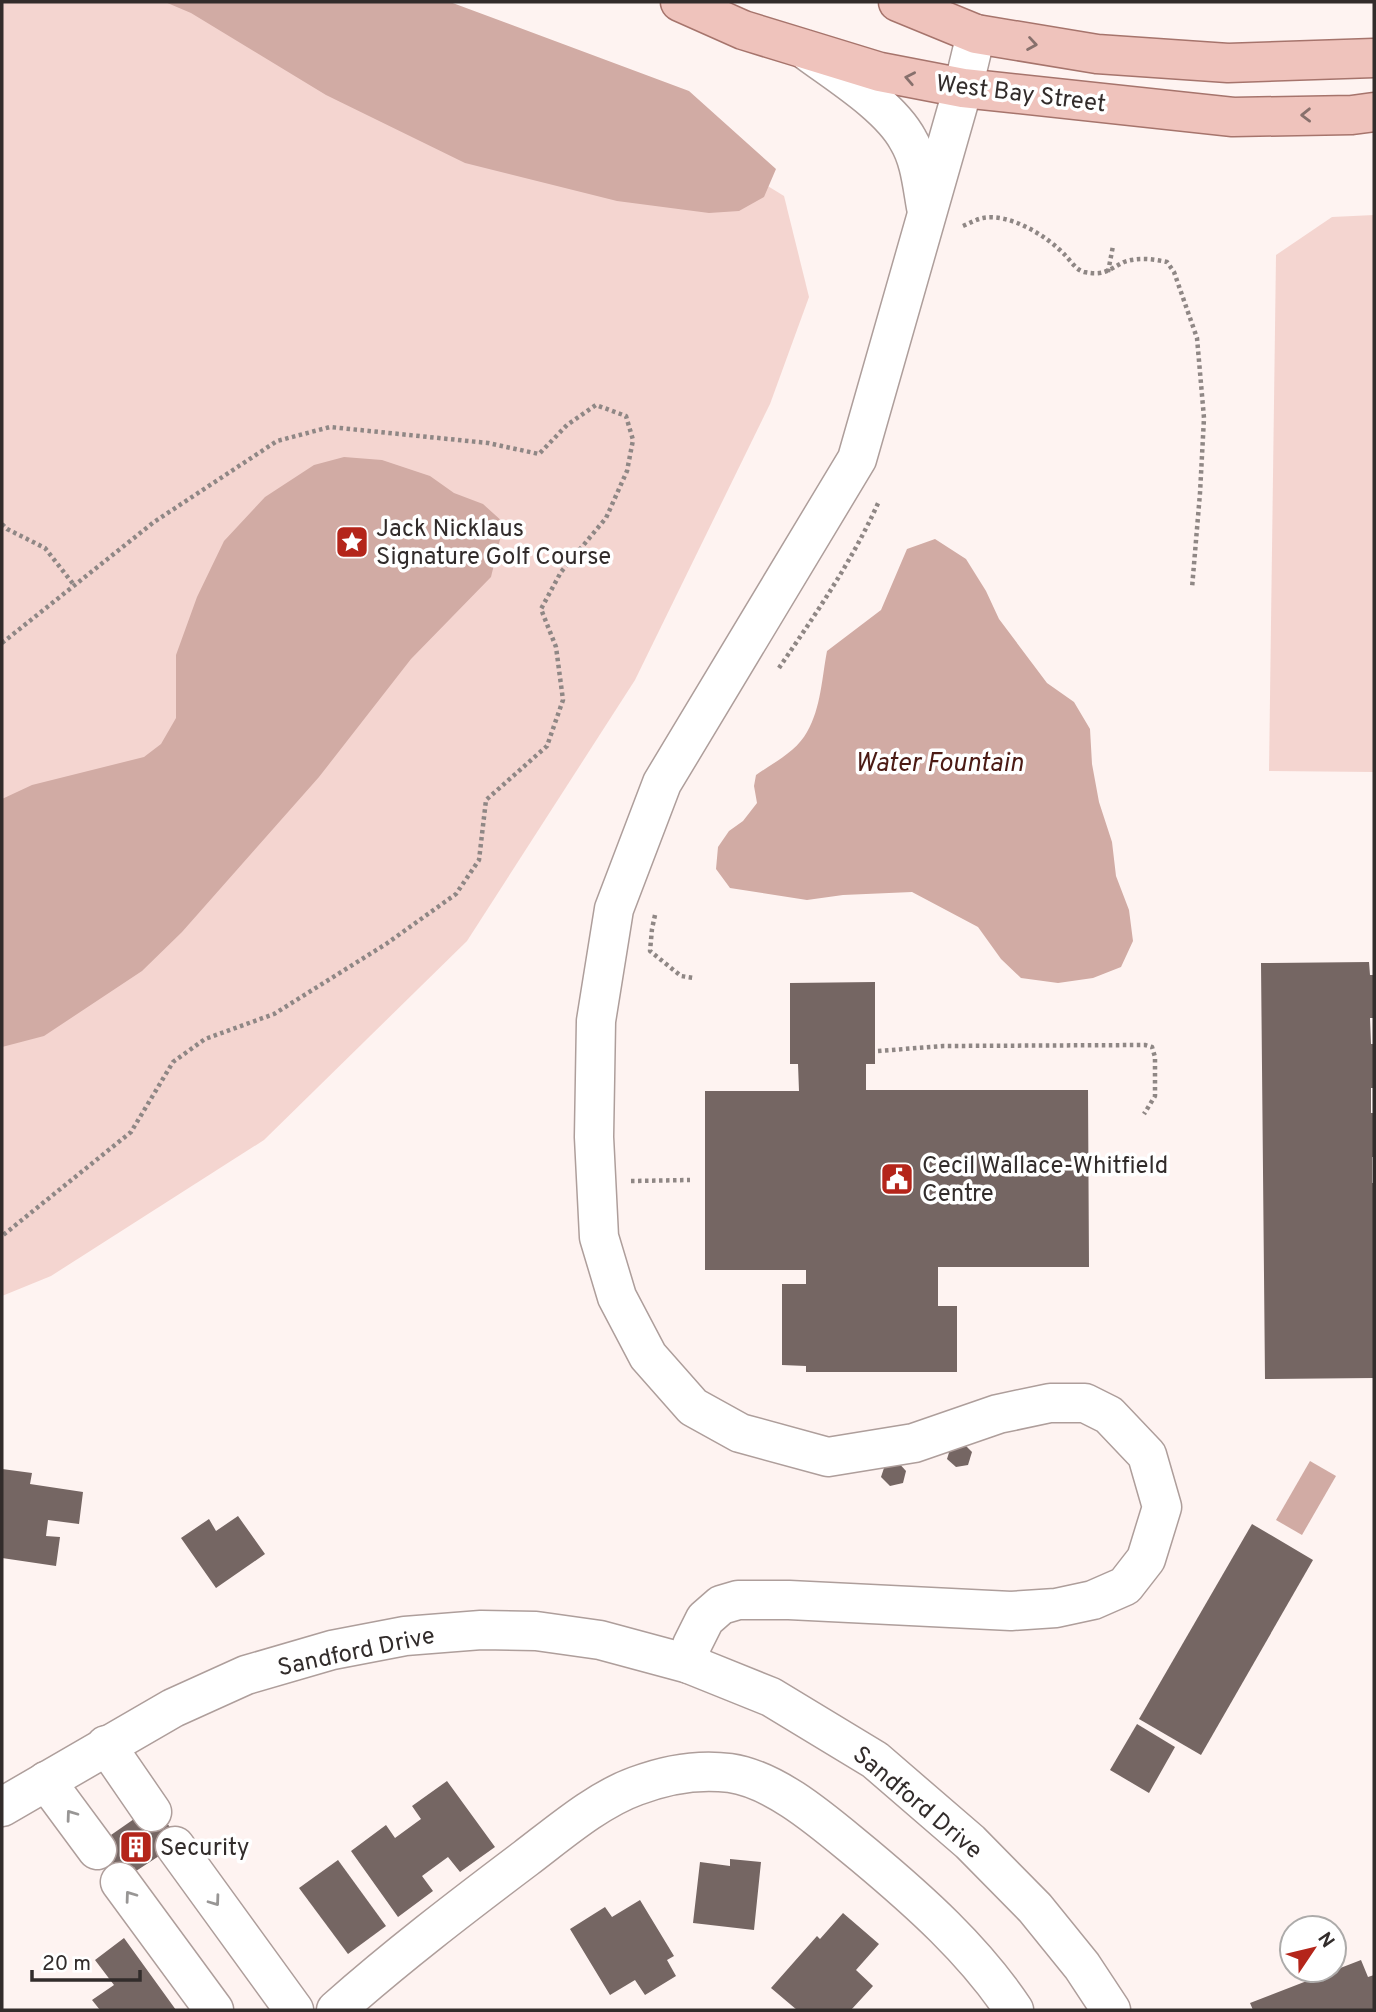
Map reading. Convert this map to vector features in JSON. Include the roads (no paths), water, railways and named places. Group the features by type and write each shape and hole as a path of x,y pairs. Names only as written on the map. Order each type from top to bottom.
{"main road":[{"name":"West Bay Street","path":"680,2 743,30 880,72 963,88 1233,117 1352,115 1374,112"},
{"name":"West Bay Street","path":"898,2 976,34 1097,54 1228,63 1374,58"}],"street":[{"path":"689,1664 692,1645 705,1619 721,1605 738,1600 1011,1611 1056,1608 1093,1600 1125,1586 1146,1559 1162,1507 1147,1455 1109,1415 1085,1403 1050,1403 998,1414 914,1443 828,1457 740,1433 693,1407 648,1356 617,1297 598,1237 594,1137 596,1021 614,909 662,783 857,459 976,34"},
{"path":"805,49 890,116 909,140 918,166 927,213"},
{"name":"Sandford Drive","path":"2,1807 173,1708 246,1675 332,1650 405,1636 481,1630 536,1632 600,1640 689,1664 771,1698 875,1760 970,1842 1035,1908 1082,1966 1111,2010"},
{"path":"106,1745 152,1812"},
{"path":"336,2010 452,1914 610,1798 634,1786 657,1779 707,1772 731,1773 757,1781 790,1799 837,1833 944,1926 1002,1992 1014,2010"},
{"path":"46,1780 97,1850"},
{"path":"175,1846 294,2010"},
{"path":"120,1882 214,2010"}],"water":[{"path":"165,2 450,2 689,91 776,169 764,197 739,211 709,213 617,201 465,163 326,95 191,13"},
{"path":"344,457 382,460 430,476 454,493 483,504 504,523 491,577 411,659 319,777 182,932 142,971 44,1036 2,1047 2,799 32,785 144,757 161,744 176,718 176,655 197,597 224,541 265,497 314,465"},
{"name":"Water Fountain","path":"935,539 966,559 986,591 999,619 1047,683 1074,702 1090,729 1092,764 1099,802 1112,842 1116,876 1129,910 1133,941 1121,967 1093,978 1058,983 1021,978 1001,959 978,927 912,892 843,895 807,900 730,888 716,869 718,847 729,831 743,821 757,803 754,786 756,775 791,751 803,739 812,723 827,651 881,610 907,549"},
{"path":"1310,1461 1336,1476 1302,1535 1276,1520"}],"place":[{"name":"Jack Nicklaus Signature Golf Course","path":"352,542"},
{"name":"Cecil Wallace-Whitfield Centre","path":"897,1179"},
{"name":"Security","path":"136,1847"}]}
